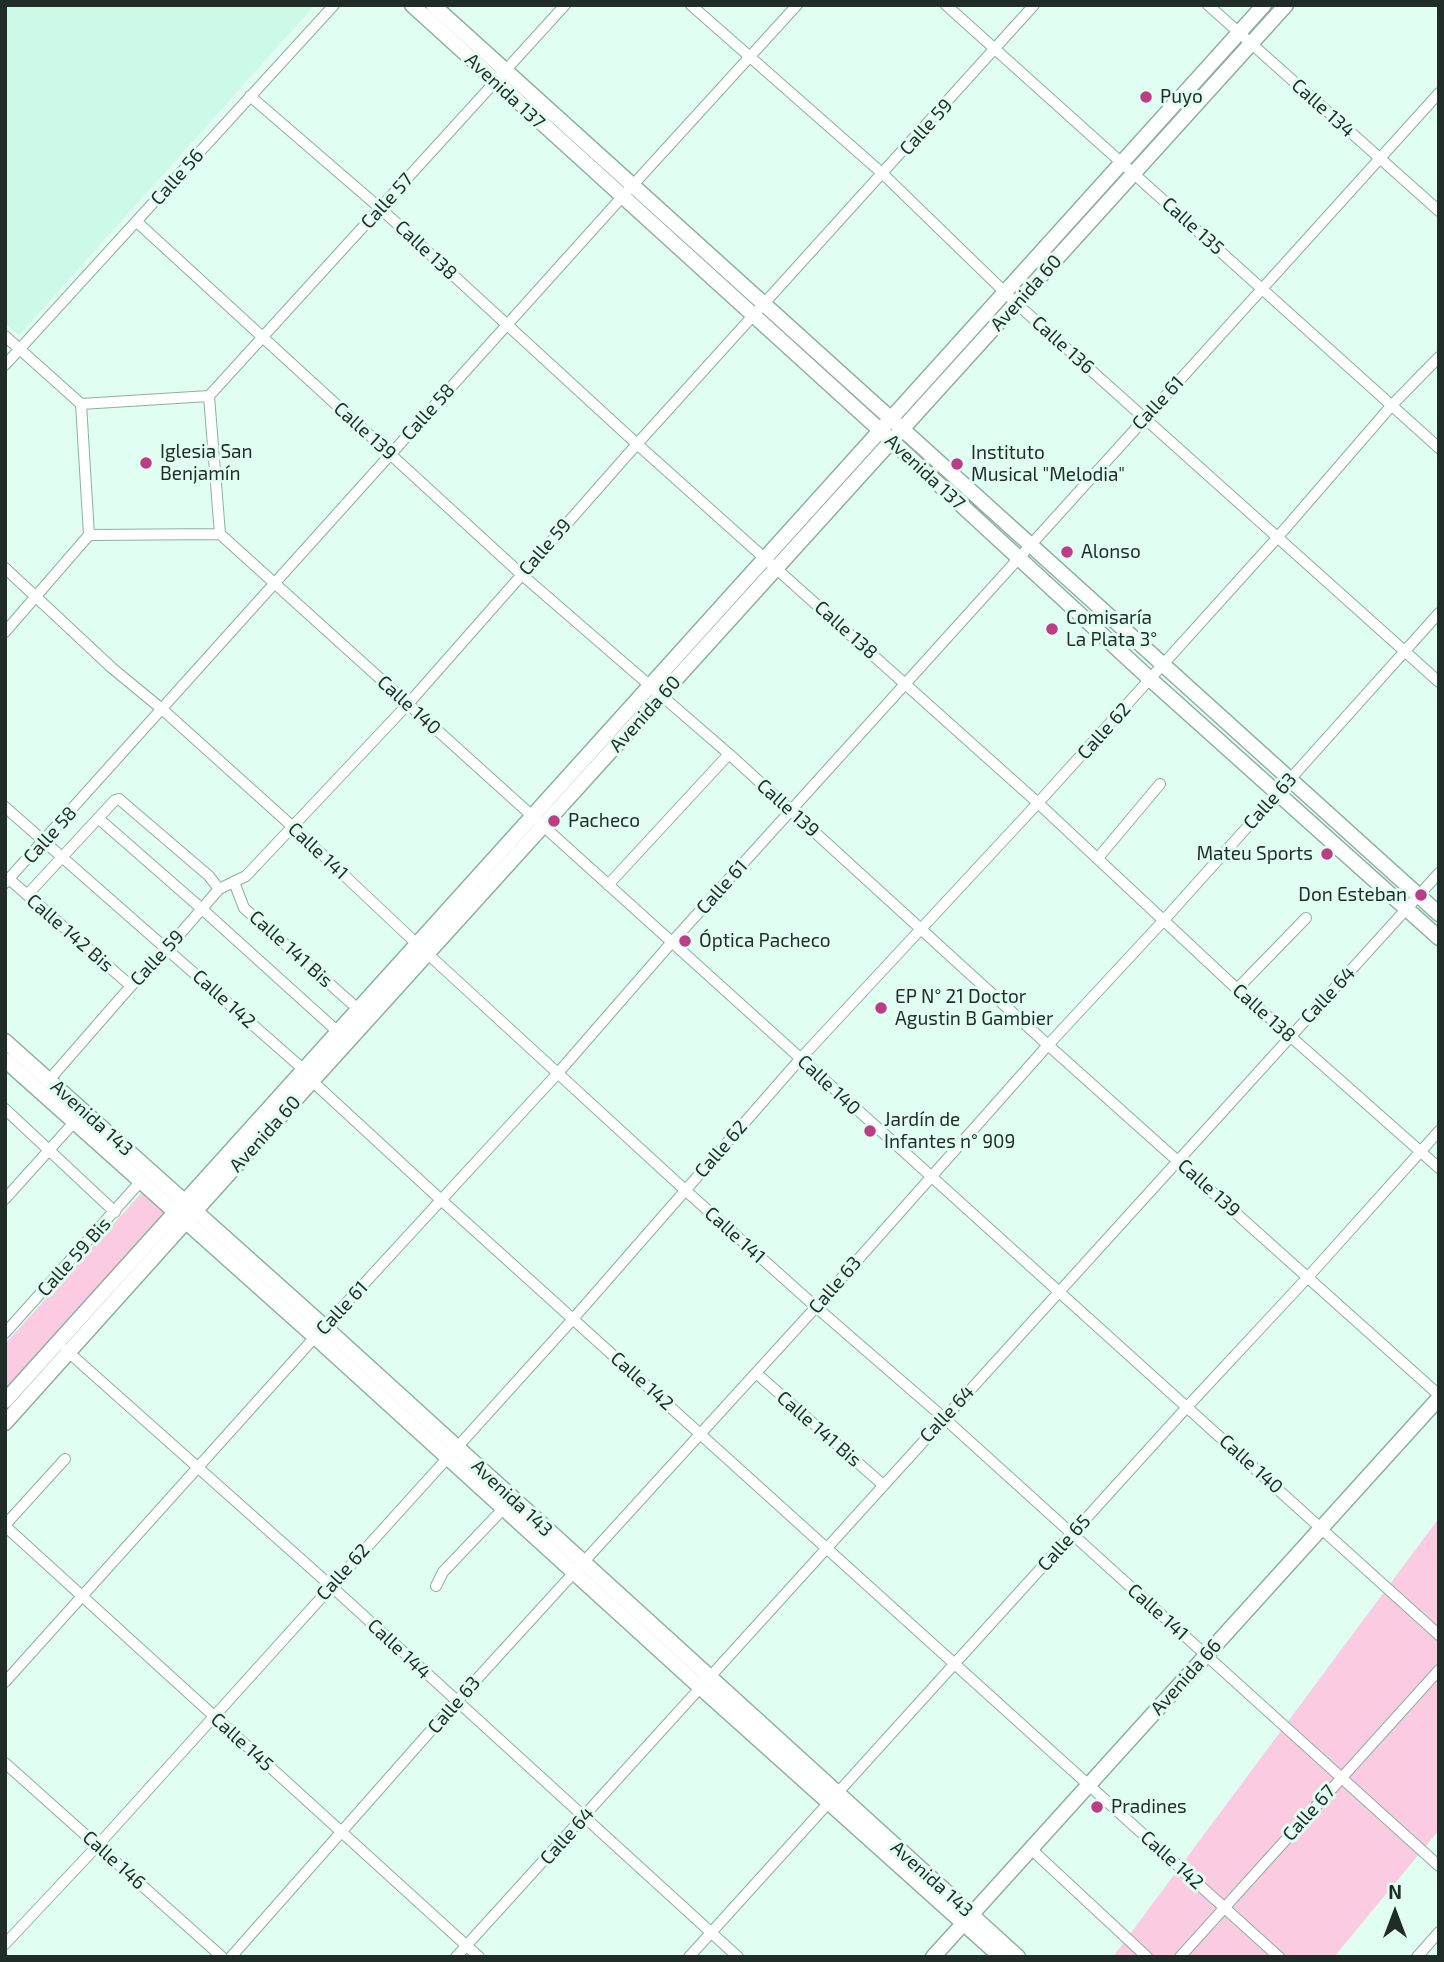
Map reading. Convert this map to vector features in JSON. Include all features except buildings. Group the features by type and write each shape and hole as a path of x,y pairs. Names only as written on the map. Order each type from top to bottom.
{"main road":[{"name":"Avenida 137","path":"412,5 499,76 758,310 891,431 1018,559 1439,938"},
{"name":"Avenida 137","path":"433,5 499,76"},
{"name":"Avenida 60","path":"308,1075 337,1031 532,817 777,569 1005,292 1264,5"},
{"name":"Avenida 60","path":"6,1420 63,1348 308,1075 428,954 543,827 765,558 1017,304 1286,5"},
{"name":"Avenida 137","path":"891,431 1030,545 1439,914"},
{"name":"Avenida 143","path":"7,1054 49,1080 141,1181 185,1211"},
{"name":"Avenida 143","path":"7,1054 80,1116 320,1332 833,1798 971,1921 1018,1957"},
{"name":"Avenida 60","path":"5,1401 63,1348"},
{"name":"Avenida 66","path":"1324,1530 1439,1396"},
{"name":"Avenida 66","path":"933,1957 971,1921 1324,1530 1439,1408"},
{"name":"Avenida 143","path":"452,1452 503,1509 578,1567"},
{"name":"Avenida 143","path":"971,1921 1001,1957"},
{"name":"Avenida 66","path":"943,1957 971,1921"}],"street":[{"name":"Calle 56","path":"5,365 334,5"},
{"name":"Calle 57","path":"209,396 565,5"},
{"name":"Calle 136","path":"691,5 883,174 1017,304 1439,681"},
{"name":"Calle 58","path":"7,881 797,5"},
{"name":"Calle 135","path":"946,5 1439,448"},
{"name":"Calle 59","path":"49,1080 219,889 246,876 408,704 636,444 1034,5"},
{"name":"Calle 134","path":"1208,5 1439,211"},
{"name":"Calle 61","path":"5,1682 440,1199 558,1073 672,942 1439,93"},
{"name":"Calle 138","path":"250,96 381,209 636,444 1038,803 1237,989 1439,1168"},
{"name":"Calle 139","path":"137,222 521,574 729,754 1439,1396"},
{"path":"5,337 81,404 89,535 5,632"},
{"name":"Calle 62","path":"5,1944 98,1845 573,1318 801,1058 1038,803 1392,405 1439,356"},
{"path":"81,404 209,396 220,534 89,535"},
{"name":"Calle 140","path":"220,534 1439,1635"},
{"name":"Calle 141","path":"5,568 112,668 163,709 293,827 685,1190 944,1418 1439,1866"},
{"name":"Calle 63","path":"231,1957 456,1702 816,1307 1048,1045 1164,920 1439,613"},
{"path":"608,885 729,754"},
{"path":"1098,858 1160,784"},
{"path":"27,895 115,800 119,800 209,876 219,889"},
{"name":"Calle 142","path":"5,807 308,1075 440,1199 1279,1957"},
{"path":"98,818 337,1031"},
{"name":"Calle 64","path":"456,1957 1439,873"},
{"name":"Calle 142 Bis","path":"7,881 27,895 131,986"},
{"name":"Calle 141 Bis","path":"234,882 244,908 358,1009"},
{"path":"1237,989 1306,918"},
{"path":"5,1109 115,1212"},
{"path":"5,1199 80,1116"},
{"name":"Calle 65","path":"689,1957 1187,1407 1308,1278 1439,1130"},
{"name":"Calle 59 Bis","path":"5,1334 141,1181"},
{"name":"Calle 144","path":"63,1348 331,1586 738,1957"},
{"name":"Calle 141 Bis","path":"756,1373 883,1484"},
{"path":"5,1526 65,1460"},
{"path":"436,1586 443,1572 503,1509"},
{"name":"Calle 145","path":"5,1526 479,1957"},
{"name":"Calle 67","path":"1180,1957 1439,1670"},
{"name":"Calle 146","path":"5,1763 222,1957"},
{"path":"1034,1852 1147,1957"},
{"path":"1417,1957 1439,1932"}],"shaded area":[{"path":"5,5 315,5 19,335 5,323"},
{"path":"146,1188 174,1213 5,1400 5,1344"},
{"path":"1439,1518 1439,1830 1334,1957 1113,1957"}],"place":[{"name":"Puyo","path":"1146,97"},
{"name":"Iglesia San Benjamín","path":"146,463"},
{"name":"Instituto Musical \"Melodia\"","path":"957,464"},
{"name":"Alonso","path":"1067,552"},
{"name":"Comisaría La Plata 3°","path":"1052,629"},
{"name":"Pacheco","path":"554,821"},
{"name":"Mateu Sports","path":"1327,854"},
{"name":"Don Esteban","path":"1421,895"},
{"name":"Óptica Pacheco","path":"685,941"},
{"name":"EP N° 21 Doctor Agustin B Gambier","path":"881,1008"},
{"name":"Jardín de Infantes n° 909","path":"870,1131"},
{"name":"Pradines","path":"1097,1807"}]}
